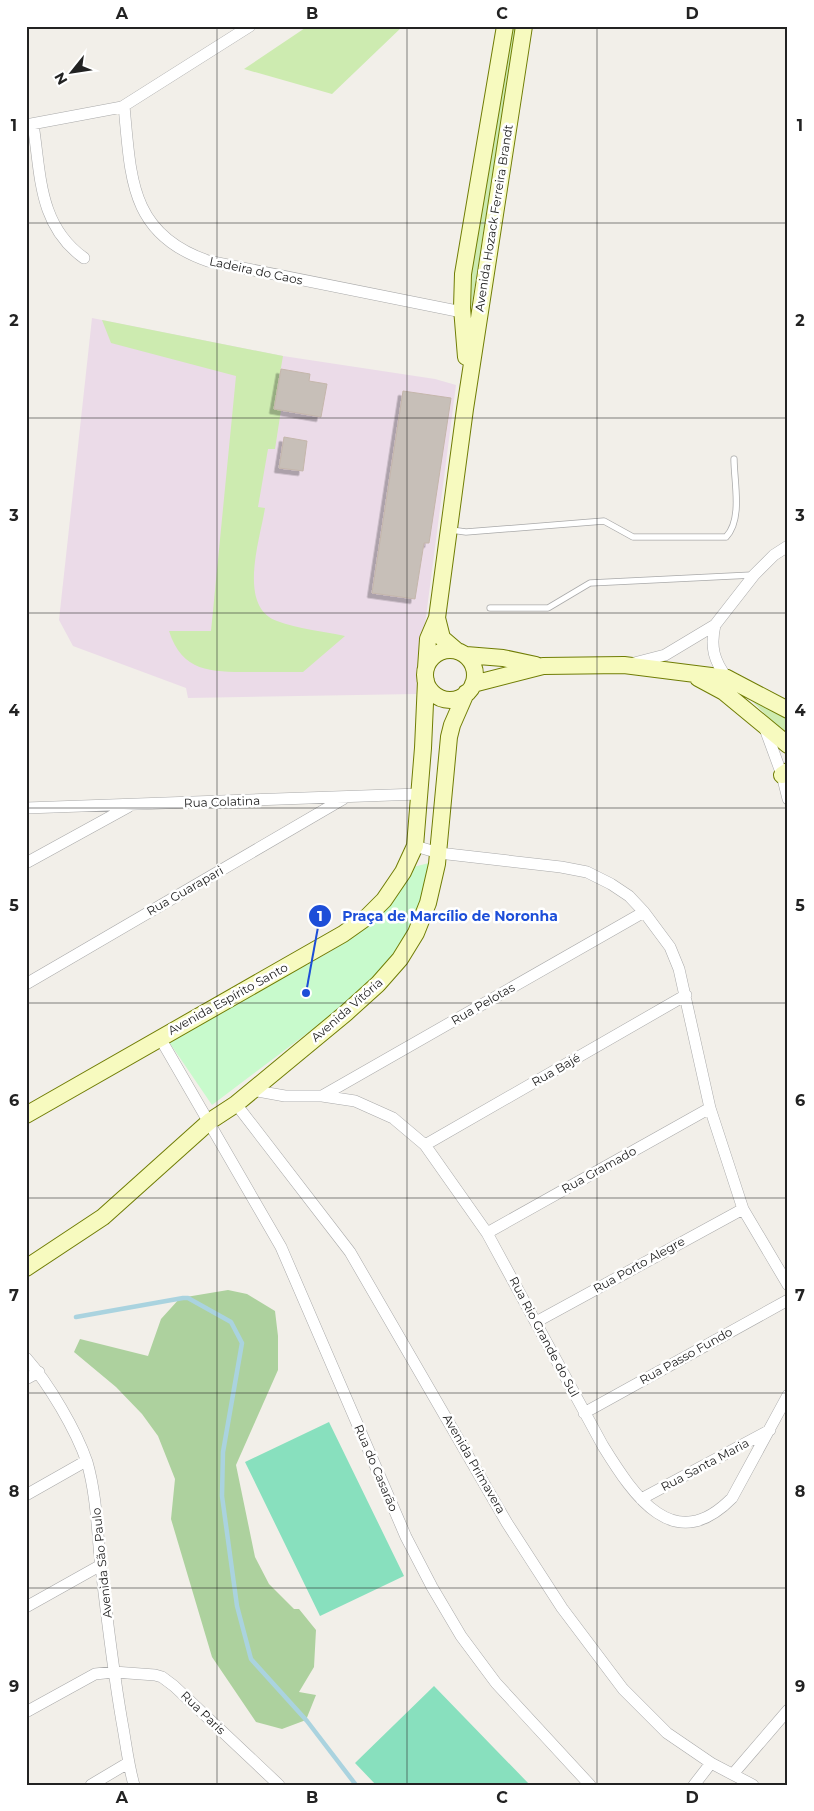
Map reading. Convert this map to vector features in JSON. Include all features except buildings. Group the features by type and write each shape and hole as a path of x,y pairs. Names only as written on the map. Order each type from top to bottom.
{"street":[{"path":"84,258 63,239 48,213 30,125 105,112 124,106 250,26"},
{"name":"Avenida Hozack Ferreira Brandt","path":"465,409 466,368 462,312 463,274 504,26"},
{"name":"Avenida Hozack Ferreira Brandt","path":"426,675 428,639 437,618 465,409 524,26"},
{"name":"Ladeira do Caos","path":"124,106 131,178 138,198 155,228 185,252 208,261 462,312"},
{"path":"624,665 665,655 715,626 754,575 774,555 788,546"},
{"name":"Avenida Hozack Ferreira Brandt","path":"437,618 442,638 461,653"},
{"path":"715,626 712,640 713,655 718,667 727,678"},
{"path":"543,666 470,688 459,698 449,700 439,697 430,690 426,675 429,661 436,653 446,650 543,666 624,665 727,678 788,710"},
{"path":"461,653 472,663 475,673 470,688"},
{"name":"Avenida Espírito Santo","path":"26,1115 343,934 367,917 384,900 403,872 415,846 424,740 426,675"},
{"path":"694,675 724,692 788,744"},
{"name":"Avenida Vitória","path":"26,1268 103,1217 210,1121 236,1104 346,1013 378,984 400,959 416,933 428,903 438,859 449,737 455,717 470,688"},
{"path":"764,724 785,773 788,799"},
{"name":"Rua Colatina","path":"26,808 129,806 419,794"},
{"name":"Rua Guarapari","path":"26,984 344,798"},
{"path":"26,863 129,806"},
{"path":"415,846 438,859 561,867 587,872 629,896 644,912 670,947 686,995 710,1108 743,1209 788,1285"},
{"name":"Rua Pelotas","path":"322,1096 644,912"},
{"name":"Rua Bajé","path":"425,1146 686,995"},
{"path":"160,1038 210,1121"},
{"name":"Rua Rio Grande do Sul","path":"251,1090 285,1096 322,1096 356,1101 393,1118 425,1146 487,1233 584,1413 618,1471 641,1499 659,1516 686,1524 704,1520 720,1510 732,1498 788,1395"},
{"name":"Avenida Primavera","path":"236,1104 350,1252 507,1523 562,1608 623,1689 667,1733 711,1763 753,1785"},
{"name":"Rua Gramado","path":"487,1233 710,1108"},
{"name":"Rua do Casarão","path":"210,1121 281,1247 406,1537 432,1587 467,1644 496,1683 590,1785"},
{"name":"Rua Porto Alegre","path":"536,1322 743,1209"},
{"name":"Rua Passo Fundo","path":"584,1413 788,1300"},
{"name":"Avenida São Paulo","path":"26,1358 39,1372 76,1435 86,1461 95,1497 114,1672 128,1763 134,1785"},
{"path":"26,1379 39,1372"},
{"name":"Rua Santa Maria","path":"641,1499 770,1430"},
{"path":"26,1495 86,1461"},
{"path":"26,1607 101,1565"},
{"name":"Rua Paris","path":"26,1712 88,1677 114,1672 155,1675 168,1680 279,1785"},
{"path":"733,1774 788,1710"},
{"path":"91,1785 128,1763"},
{"path":"694,1785 711,1763"}],"lane":[{"path":"449,530 466,532 604,521 633,537 726,537 733,529 735,519 734,459"},
{"path":"490,608 548,608 590,583 754,575"}],"shaded area":[{"path":"92,318 283,356 435,379 456,385 416,694 188,698 186,688 73,646 59,620"}],"green space":[{"path":"308,26 403,26 332,94 244,69"},
{"path":"509,26 516,26 471,310 466,309 468,281"},
{"path":"102,320 283,356 274,408 281,410 275,449 268,449 258,507 265,508 256,554 254,587 258,602 265,613 277,621 345,636 303,672 210,670 190,662 175,645 169,631 211,631 236,376 111,343"},
{"path":"740,689 788,717 788,737"},
{"path":"433,862 423,900 410,932 394,956 342,1007 212,1105 167,1039 332,951 352,938 388,907 402,888 413,867"},
{"path":"228,1290 247,1294 275,1311 278,1336 278,1370 236,1465 255,1557 269,1584 294,1609 299,1609 316,1630 314,1667 299,1692 316,1695 306,1720 282,1729 256,1722 212,1657 171,1519 175,1479 158,1436 142,1414 116,1387 74,1352 80,1339 148,1356 161,1319 180,1298"},
{"path":"329,1422 404,1576 320,1616 245,1462"},
{"path":"434,1686 530,1785 376,1785 355,1763"}],"waterway":[{"path":"76,1317 188,1298 231,1322 242,1343 223,1452 222,1496 237,1606 251,1659 307,1721 356,1785"}],"place":[{"name":"Praça de Marcílio de Noronha","path":"306,993"}]}
